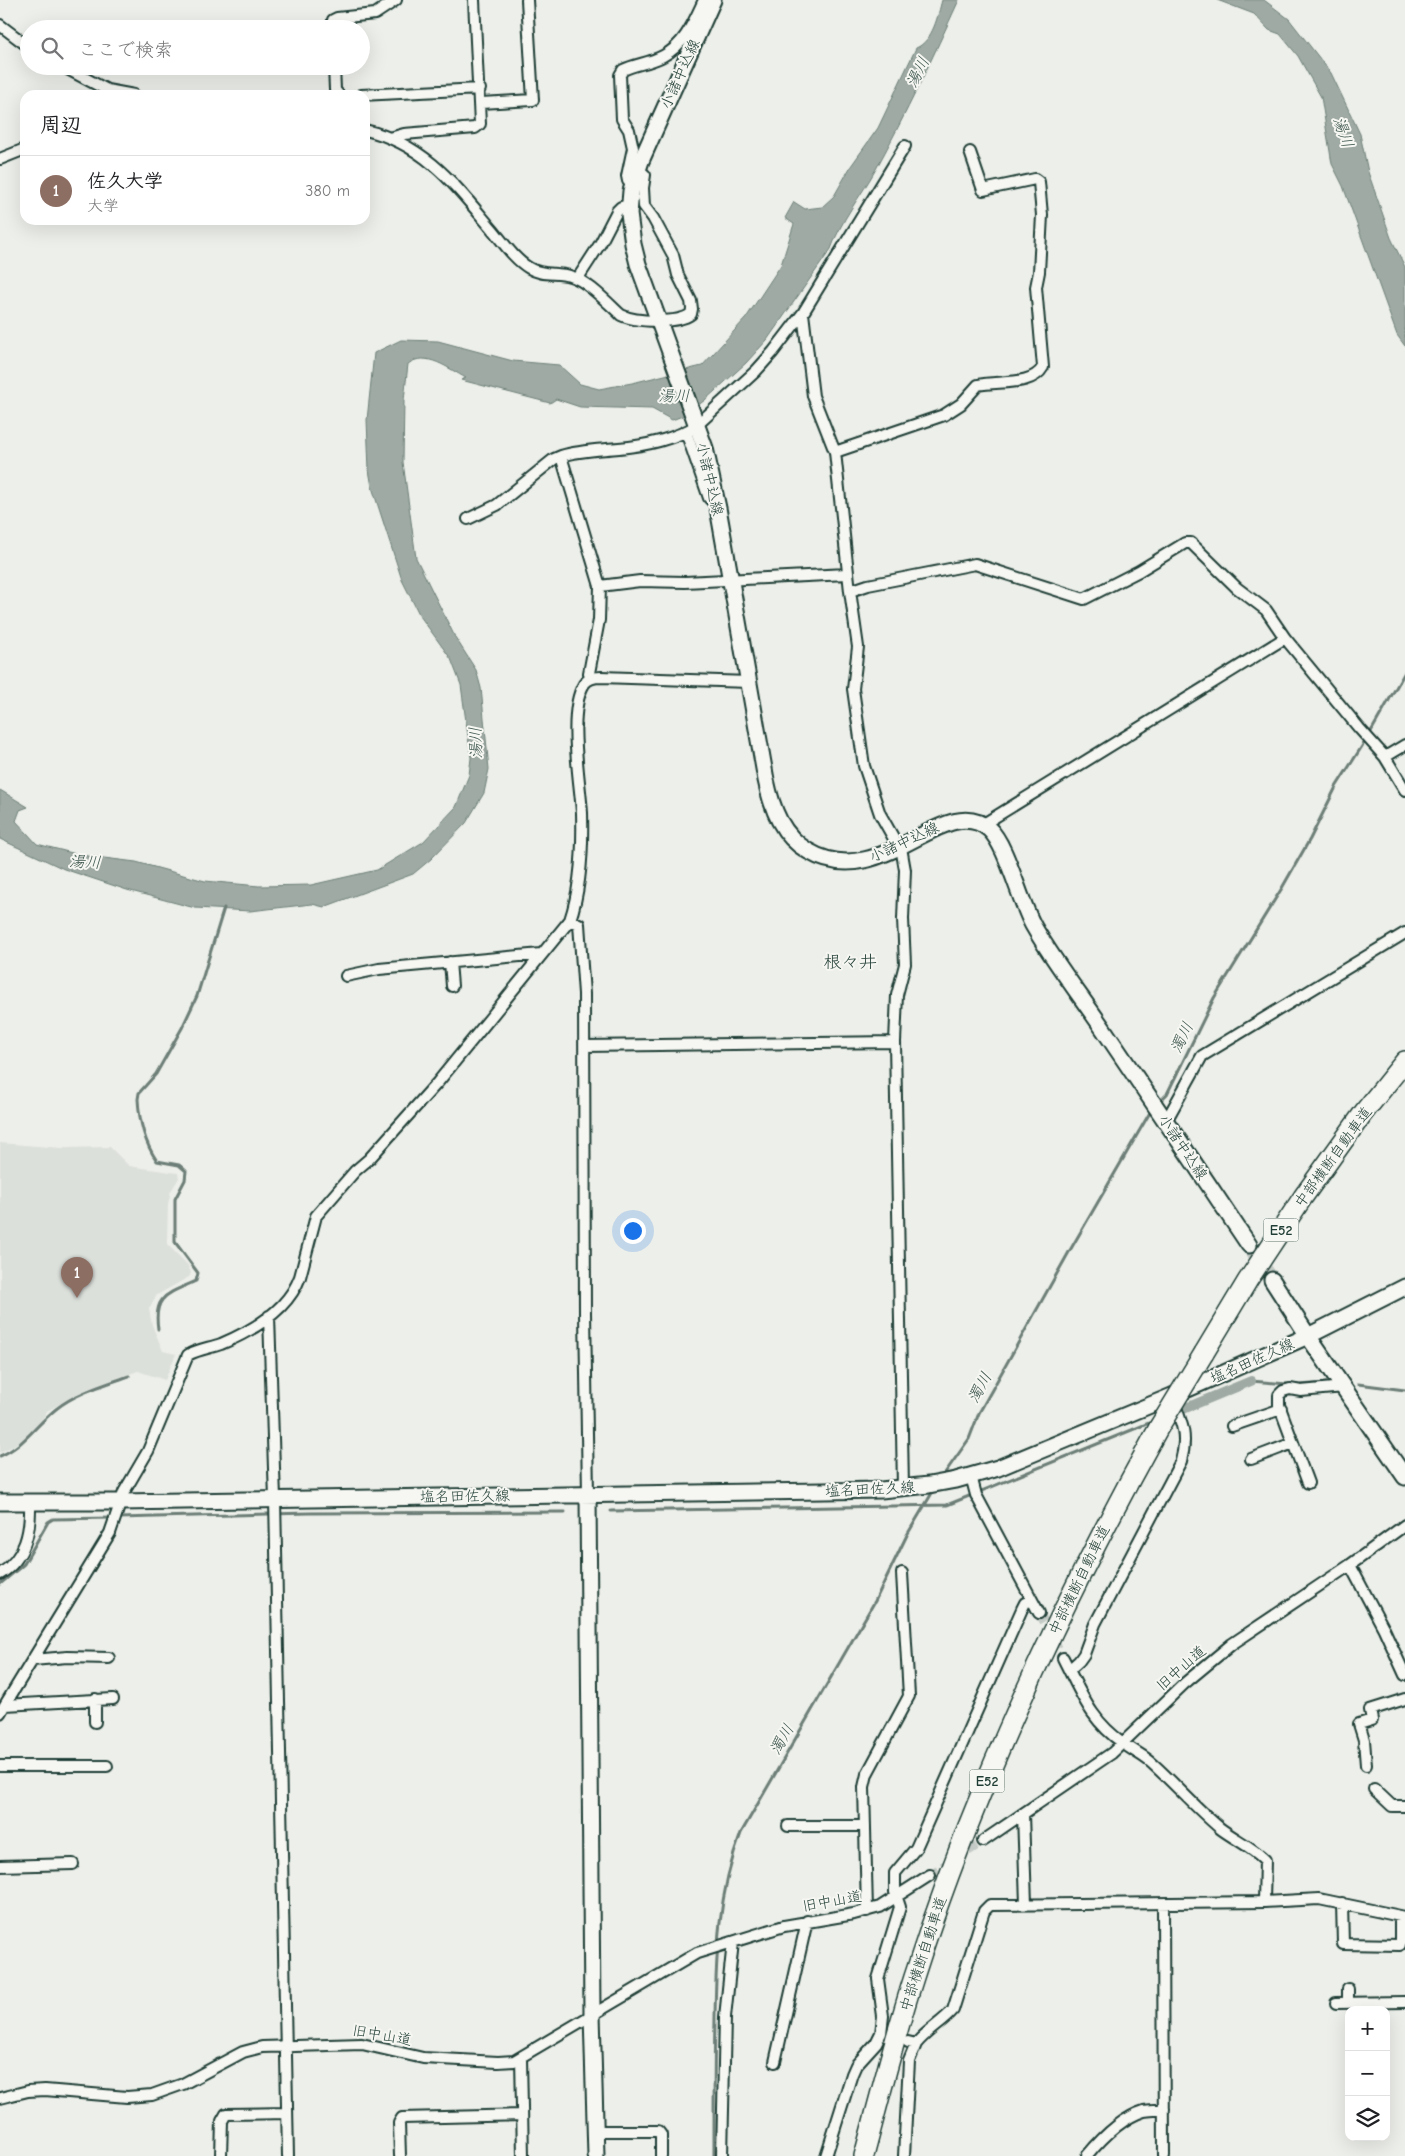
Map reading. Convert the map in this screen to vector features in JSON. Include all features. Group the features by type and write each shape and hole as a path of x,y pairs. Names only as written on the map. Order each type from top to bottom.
{"highway":[{"path":"1364,1112 1405,1050"},
{"name":"中部横断自動車道","path":"864,2156 914,1978 951,1870 1000,1748 1079,1577 1159,1427 1248,1280 1364,1112 1383,1091 1405,1061"},
{"path":"1383,1091 1405,1068"}],"main road":[{"name":"小諸中込線","path":"713,0 638,168 629,205 633,244 661,323 693,426 705,448 718,508 769,796 781,825 805,849 831,861 855,862 867,860 900,847 944,823 964,820 982,825 993,833 1034,928 1250,1245"},
{"path":"1272,1280 1405,1477"},
{"name":"塩名田佐久線","path":"0,1502 30,1502 117,1511 276,1510 588,1494 903,1488 956,1480 973,1487 998,1468 1172,1396 1308,1336 1405,1287"},
{"path":"588,1494 592,2014 596,2156"}],"street":[{"path":"333,20 375,14 396,0"},
{"path":"390,138 404,134 478,127 480,124 481,103 474,0"},
{"path":"481,103 533,100 527,0"},
{"path":"634,184 628,181 627,176 633,148 629,130 622,119 620,75 622,70 664,56 673,49 689,31 704,0"},
{"path":"0,25 20,40"},
{"path":"78,75 109,90"},
{"path":"334,75 335,90"},
{"path":"370,95 480,89"},
{"path":"370,132 390,138 418,153 445,174 468,198 510,251 529,268 540,272 578,278 621,315 629,319 661,323 682,319 691,314 692,309 678,275 673,255 653,218 644,206 643,188 646,175 638,168"},
{"path":"468,519 485,513 498,505 554,459 561,456 571,453 632,446 693,426 756,371 773,352 802,312 905,146"},
{"path":"0,159 20,151"},
{"path":"835,452 944,415 961,404 978,385 1036,376 1043,367 1036,287 1040,272 1042,215 1039,182 1035,179 983,190 970,152"},
{"path":"578,278 600,244 617,211 621,206 629,205"},
{"path":"802,312 813,396 835,452 845,531 847,574 858,647 854,689 863,758 876,804 900,847 905,870 903,919 905,964 897,995 895,1042 903,1488"},
{"path":"561,456 600,586 599,620 589,673 590,679"},
{"path":"850,591 868,585 975,564 1084,599 1139,571 1185,543 1191,543 1237,588 1266,610 1285,638 1385,757 1405,790"},
{"path":"600,586 640,581 685,582 847,574"},
{"path":"982,825 1285,638"},
{"path":"3,1709 110,1533 128,1483 148,1451 188,1355 244,1333 269,1316 288,1298 296,1287 316,1216 438,1082 570,920 576,894 582,814 575,718 584,684 590,679 601,677 749,682"},
{"path":"1385,757 1405,744"},
{"path":"570,920 579,924 584,994 585,1313 588,1494"},
{"path":"1164,1118 1202,1056 1405,933"},
{"path":"346,976 379,969 541,954"},
{"path":"450,962 452,986"},
{"path":"585,1046 895,1042"},
{"path":"269,1316 276,1510 288,2156"},
{"path":"1308,1484 1281,1409 1279,1395 1283,1391 1344,1387"},
{"path":"1069,1670 1079,1662 1084,1654 1095,1624 1181,1460 1185,1446 1185,1434 1172,1396"},
{"path":"1232,1426 1281,1409"},
{"path":"1251,1459 1293,1443"},
{"path":"973,1487 1039,1613"},
{"path":"0,1574 17,1558 26,1543 31,1521 30,1502"},
{"name":"旧中山道","path":"983,1841 1064,1787 1123,1744 1185,1683 1232,1644 1350,1565 1405,1524"},
{"path":"1350,1565 1384,1629 1405,1675"},
{"path":"867,1911 864,1787 867,1774 909,1696 902,1573"},
{"path":"826,2156 856,2065 884,2034 878,1979 900,1907 894,1882 895,1873 916,1848 1022,1609 1026,1603 1032,1600"},
{"path":"97,1658 98,1669"},
{"path":"33,1660 109,1658"},
{"path":"1063,1658 1090,1711 1098,1722 1123,1744 1143,1756 1188,1801 1222,1829 1258,1853 1265,1860 1264,1902"},
{"path":"3,1709 95,1699 112,1699"},
{"path":"95,1699 95,1722"},
{"path":"1366,1765 1364,1740 1359,1724 1372,1720 1370,1710 1405,1699"},
{"path":"0,1766 55,1771 107,1766"},
{"path":"1374,1789 1392,1806 1405,1806"},
{"path":"1023,1814 1026,1904"},
{"path":"788,1826 865,1826"},
{"path":"801,1826 801,1838"},
{"path":"0,1866 73,1864"},
{"name":"旧中山道","path":"0,2098 28,2091 45,2090 127,2097 152,2095 183,2084 243,2052 262,2047 362,2044 430,2058 498,2062 521,2058 686,1958 784,1926 880,1907 930,1876"},
{"path":"904,2156 909,2061 912,2043 947,2018 953,2010 986,1907 996,1904 1163,1904 1319,1899 1342,1903 1403,1916 1400,1945 1342,1944 1342,1903"},
{"path":"1163,1904 1164,2156"},
{"path":"775,2062 807,1921"},
{"path":"722,2156 725,2017 732,1942"},
{"path":"1348,1989 1348,2002"},
{"path":"1336,2003 1405,2002"},
{"path":"521,2058 523,2156"},
{"path":"1087,2156 1097,2143 1129,2118 1145,2111 1164,2109"},
{"path":"222,2156 222,2121 226,2114 287,2113"},
{"path":"400,2156 399,2123 402,2118 522,2115"},
{"path":"596,2131 658,2131 661,2135 662,2156"}],"shaded area":[{"path":"0,1143 62,1148 110,1147 129,1166 178,1173 179,1178 171,1191 168,1204 167,1244 188,1265 191,1273 189,1277 157,1295 149,1309 152,1325 163,1351 176,1354 165,1380 138,1371 90,1388 47,1411 40,1423 23,1440 0,1453"}],"water":[{"name":"湯川","path":"942,0 959,0 898,127 876,169 840,228 831,249 767,340 746,363 705,400 685,415 672,420 652,409 580,407 556,399 550,403 461,380 466,378 430,360 415,360 408,364 404,400 403,462 416,558 455,637 476,670 481,688 489,769 484,793 466,823 431,859 413,874 324,907 312,904 250,911 195,908 127,890 64,869 0,839 0,790 28,807 20,810 16,821 37,844 80,855 136,862 205,881 259,886 311,885 377,870 423,842 456,807 469,775 471,758 461,685 451,659 420,616 402,580 372,487 369,470 367,420 374,353 401,340 438,341 513,361 559,365 580,384 599,389 702,366 746,318 781,265 794,224 785,218 794,202 805,209 822,207 834,196 851,166 878,128 916,48 922,45 931,34"},
{"name":"湯川","path":"1217,0 1264,0 1289,19 1331,73 1360,134 1368,172 1391,238 1405,267 1405,346 1397,335 1343,186 1332,164 1321,97 1298,56 1280,34 1269,30 1254,14"}],"waterway":[{"name":"濁川","path":"1369,735 1405,672"},
{"name":"濁川","path":"1158,1103 1167,1094 1214,998 1282,888 1310,839 1336,787 1366,740"},
{"path":"158,1329 157,1318 160,1302 170,1293 196,1281 198,1273 175,1242 175,1199 185,1180 186,1171 179,1165 157,1161 143,1132 138,1099 139,1093 156,1074 182,1028 197,996 224,908"},
{"name":"濁川","path":"942,1477 969,1439 979,1413 1152,1109"},
{"path":"0,1456 16,1447 49,1415 72,1398 129,1376"},
{"path":"1251,1381 1299,1385 1326,1383"},
{"path":"1181,1410 1251,1381"},
{"path":"1358,1384 1405,1390"},
{"path":"611,1511 947,1505 1154,1421"},
{"name":"濁川","path":"714,2156 715,1994 720,1924 727,1878 733,1856 741,1833 875,1601 907,1535 935,1488"},
{"path":"118,1518 310,1513 565,1512"},
{"path":"0,1584 24,1564 48,1522 53,1519 112,1518"}],"tunnel":[{"path":"1249,1245 1272,1280"},
{"path":"1039,1613 1063,1658"},
{"path":"930,1875 983,1841"}],"place":[{"name":"佐久大学","path":"77,1298"}],"district":[{"name":"根々井","path":"850,962"}]}
